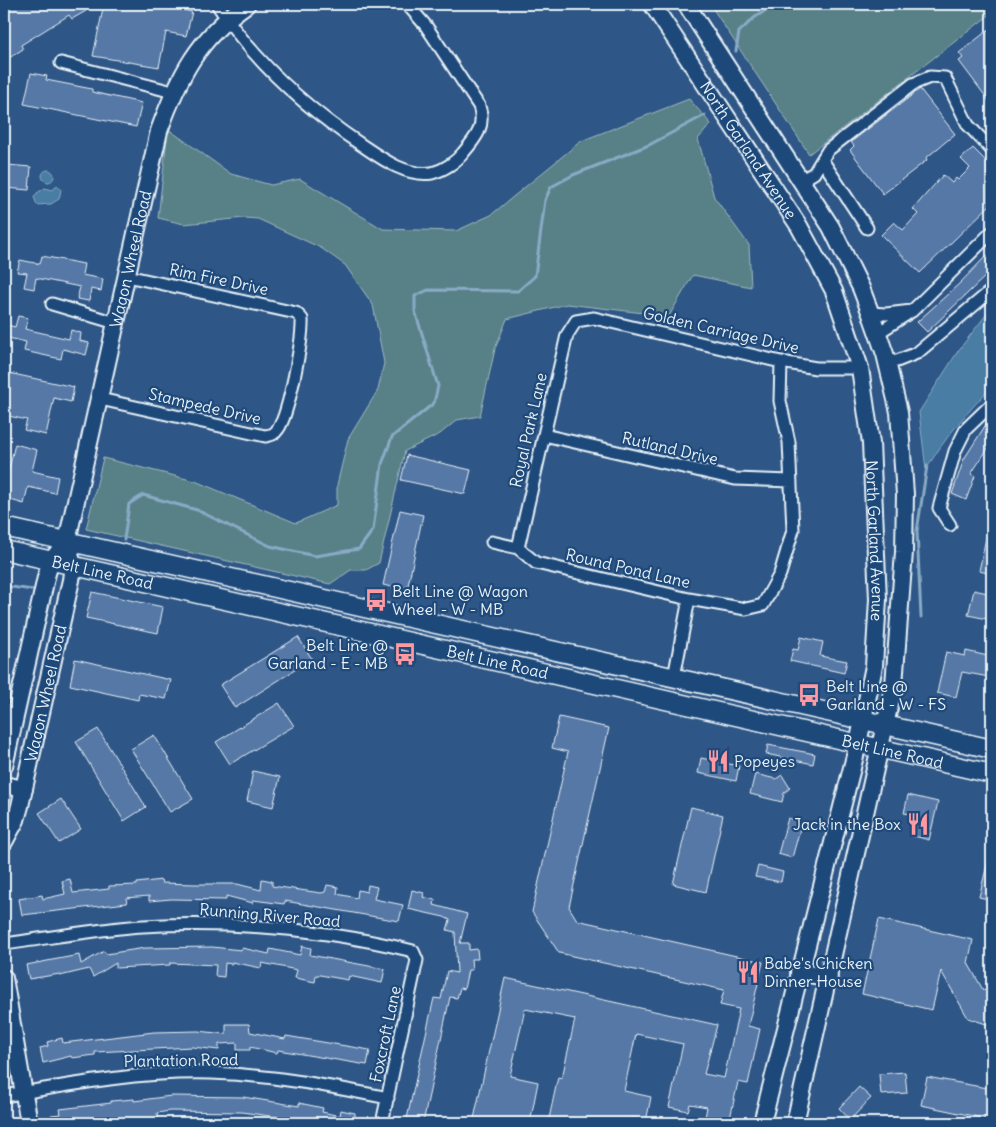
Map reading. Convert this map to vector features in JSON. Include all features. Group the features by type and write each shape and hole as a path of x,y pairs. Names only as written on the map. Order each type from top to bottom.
{"main road":[{"name":"Wagon Wheel Road","path":"4,766 51,561 67,541 159,131 173,92 189,61 205,39 226,18 248,4"},
{"name":"North Garland Avenue","path":"652,4 729,117 803,233 834,291 860,368 871,443 878,599 874,666 858,744 762,1123"},
{"name":"North Garland Avenue","path":"686,4 831,227 861,288 878,333 899,412 904,504 898,653 885,726 861,824 795,1123"},
{"path":"860,368 886,361"},
{"name":"Belt Line Road","path":"4,527 992,749"},
{"name":"Wagon Wheel Road","path":"4,842 16,820 58,639 73,566 67,541"},
{"name":"Belt Line Road","path":"4,550 992,774"},
{"path":"420,644 425,621"},
{"path":"34,633 58,639"},
{"path":"516,666 521,643"},
{"path":"669,700 674,678"},
{"path":"4,785 24,789"},
{"path":"799,972 828,978"},
{"path":"4,978 28,1123"}],"street":[{"path":"217,4 226,18 263,63 310,108 385,161 420,173 441,169 462,155 481,128 482,116 479,106 426,26 407,4"},
{"path":"61,63 173,92"},
{"path":"802,180 814,173 828,150 913,84 930,77 945,78 968,125 992,150"},
{"path":"822,160 867,228"},
{"path":"878,333 912,310 992,232"},
{"name":"Rim Fire Drive","path":"127,276 296,313 302,319"},
{"path":"886,361 897,361 917,354 992,290"},
{"path":"52,304 116,323"},
{"path":"870,313 886,314 912,310"},
{"name":"Golden Carriage Drive","path":"576,321 594,318 781,362 816,368 860,368"},
{"name":"Stampede Drive","path":"100,399 252,434 273,435 282,422 286,409 302,331 302,319"},
{"name":"Royal Park Lane","path":"518,548 566,334 576,321"},
{"path":"781,362 780,401 789,442 791,481"},
{"path":"950,525 939,508 955,451 966,429 992,404"},
{"name":"Rutland Drive","path":"544,435 735,480 791,481"},
{"name":"Round Pond Lane","path":"492,542 518,548 536,563 689,599 746,610 763,605 780,574 792,530 791,481"},
{"path":"674,678 689,599"},
{"name":"Running River Road","path":"4,944 117,928 236,925 313,932 376,942 413,951"},
{"name":"Foxcroft Lane","path":"382,1123 417,960 413,951"},
{"name":"Plantation Road","path":"4,1096 116,1078 211,1073 295,1080 388,1098"}],"green space":[{"path":"716,4 992,4 992,13 809,154 711,6"},
{"path":"689,99 711,124 698,139 714,197 749,245 751,287 693,275 669,316 567,304 507,319 495,349 480,416 457,420 440,434 405,451 379,563 366,570 351,570 330,584 86,529 103,458 195,481 296,523 337,505 337,485 348,439 378,390 384,363 373,305 345,265 321,248 258,219 244,218 184,224 158,218 168,129 231,174 271,185 300,179 383,229 456,231 491,215 581,141"}],"water":[{"path":"46,170 50,170 54,176 50,182 46,182 42,178 42,174"},
{"path":"57,185 61,190 59,199 51,204 37,205 34,197 37,193 45,188 53,190"},
{"path":"992,307 992,386 948,436 926,470 919,412 958,351"}],"building":[{"path":"4,4 81,4 86,11 72,19 69,15 21,45 23,49 9,58 4,50"},
{"path":"104,4 158,4 192,12 186,36 166,32 159,67 93,56"},
{"path":"992,27 992,105 959,61 963,58 959,53"},
{"path":"31,73 47,76 46,80 92,89 92,92 142,103 136,127 24,104"},
{"path":"920,89 955,134 926,158 927,160 883,194 850,150 854,146 851,142"},
{"path":"973,148 992,167 992,203 920,273 881,235 894,222 903,230 918,214 913,209 943,175 952,183 956,178 958,180 970,168 961,159"},
{"path":"7,165 31,167 29,190 5,188"},
{"path":"987,255 992,261 992,270 927,332 917,322 960,283"},
{"path":"42,256 84,264 82,275 103,279 101,291 91,289 89,301 77,299 80,287 36,278 34,289 24,287 27,273 17,272 20,260 40,264"},
{"path":"18,316 28,318 25,329 69,339 71,330 81,333 80,341 89,343 86,355 63,349 61,359 24,351 26,342 4,337 4,324 15,327"},
{"path":"4,372 74,387 71,402 54,398 46,435 24,430 27,420 4,415"},
{"path":"992,415 992,442 971,474 975,476 966,500 952,494 964,459"},
{"path":"15,444 37,450 32,471 58,477 55,493 28,487 24,504 4,498 4,489"},
{"path":"407,455 471,470 465,494 401,480"},
{"path":"400,510 423,515 407,590 383,585"},
{"path":"988,528 992,529 992,574 979,571"},
{"path":"974,590 992,594 992,620 968,615"},
{"path":"92,592 163,607 158,633 86,618"},
{"path":"298,637 312,659 235,708 220,685"},
{"path":"801,637 823,642 820,656 847,661 844,673 790,661 793,649 798,650"},
{"path":"966,651 992,657 989,677 962,672 956,697 937,693 946,652 965,656"},
{"path":"75,659 171,680 166,699 139,694 138,700 70,685"},
{"path":"279,703 294,726 230,764 216,742"},
{"path":"559,717 609,728 569,907 577,920 763,962 748,1026 760,1029 748,1084 738,1082 729,1123 704,1123 707,1107 690,1104 688,1111 669,1107 683,1044 636,1034 624,1091 651,1097 646,1122 632,1118 631,1123 548,1123 558,1077 562,1078 575,1019 525,1009 510,1076 538,1082 530,1123 473,1123 505,978 717,1025 704,1074 724,1078 739,1009 720,1005 724,990 559,953 532,912 568,752 552,748"},
{"path":"98,729 146,807 124,821 76,742"},
{"path":"154,735 193,799 170,812 131,749"},
{"path":"768,745 815,754 813,764 766,754"},
{"path":"701,758 739,766 736,781 698,773"},
{"path":"253,771 280,777 273,807 247,801"},
{"path":"755,774 776,779 782,775 790,788 784,793 782,802 750,794"},
{"path":"908,795 938,802 929,840 910,835 915,815 904,813"},
{"path":"61,799 81,829 59,843 39,813"},
{"path":"691,807 723,815 706,892 673,884"},
{"path":"788,818 802,822 792,858 778,854"},
{"path":"989,857 992,857 992,900 979,897"},
{"path":"758,866 783,872 781,882 755,877"},
{"path":"70,879 73,893 109,889 109,886 137,885 137,883 161,880 162,883 237,884 261,890 262,879 272,881 272,886 321,893 325,892 327,885 338,887 337,894 357,898 358,890 367,892 368,885 377,887 374,899 403,905 399,921 285,901 284,904 253,900 253,903 226,896 226,900 171,899 149,901 149,896 126,898 127,903 22,915 19,899 42,895 43,899 65,894 62,881"},
{"path":"412,890 424,893 423,897 435,900 434,905 467,914 460,943 469,943 469,950 477,949 478,959 471,959 472,970 468,970 464,989 460,988 457,998 450,997 423,1123 406,1123 434,998 441,999 447,971 457,973 455,932 447,930 450,920 408,909"},
{"path":"879,919 973,940 968,963 983,990 992,992 992,1026 968,1018 941,971 932,1010 862,994"},
{"path":"302,946 311,948 310,955 385,969 382,983 349,976 348,980 320,975 316,975 315,982 295,978 297,970 262,963 261,968 232,962 232,964 225,963 224,977 215,976 216,965 170,963 170,965 116,968 116,963 93,977 89,969 60,976 60,974 29,979 26,965 79,955 81,964 104,951 106,954 145,948 212,947 241,950 242,948 269,954 270,949 300,955"},
{"path":"226,1024 249,1024 250,1032 285,1039 286,1036 370,1050 367,1065 278,1050 277,1053 250,1047 250,1050 237,1050 237,1043 219,1044 219,1050 192,1047 95,1052 95,1055 72,1058 71,1056 43,1063 40,1048 48,1046 47,1042 62,1038 63,1043 154,1032 198,1031 226,1034"},
{"path":"905,1072 907,1093 881,1095 879,1074"},
{"path":"927,1077 992,1089 992,1120 921,1105"},
{"path":"859,1087 871,1098 850,1120 839,1108"},
{"path":"171,1096 243,1097 299,1106 299,1103 323,1108 322,1112 340,1116 341,1110 355,1113 355,1123 318,1123 242,1112 170,1111 157,1113 158,1119 136,1123 118,1123 118,1117 77,1123 52,1123 51,1115 61,1114 60,1109 111,1103 111,1101 134,1099 134,1101"}],"waterway":[{"path":"736,51 739,32 754,18 775,4"},
{"path":"124,540 129,504 143,495 197,510 270,546 315,556 359,549 373,530 382,464 392,437 434,403 438,386 415,311 415,296 428,290 518,291 535,276 545,200 551,187 573,175 649,145 705,115"},
{"path":"921,617 917,531 927,466"},
{"path":"4,586 33,590"}],"place":[{"name":"Belt Line @ Wagon Wheel - W - MB","path":"376,600"},
{"name":"Belt Line @ Garland - E - MB","path":"405,654"},
{"name":"Belt Line @ Garland - W - FS","path":"809,695"},
{"name":"Popeyes","path":"718,761"},
{"name":"Jack in the Box","path":"918,824"},
{"name":"Babe's Chicken Dinner House","path":"748,972"}]}
